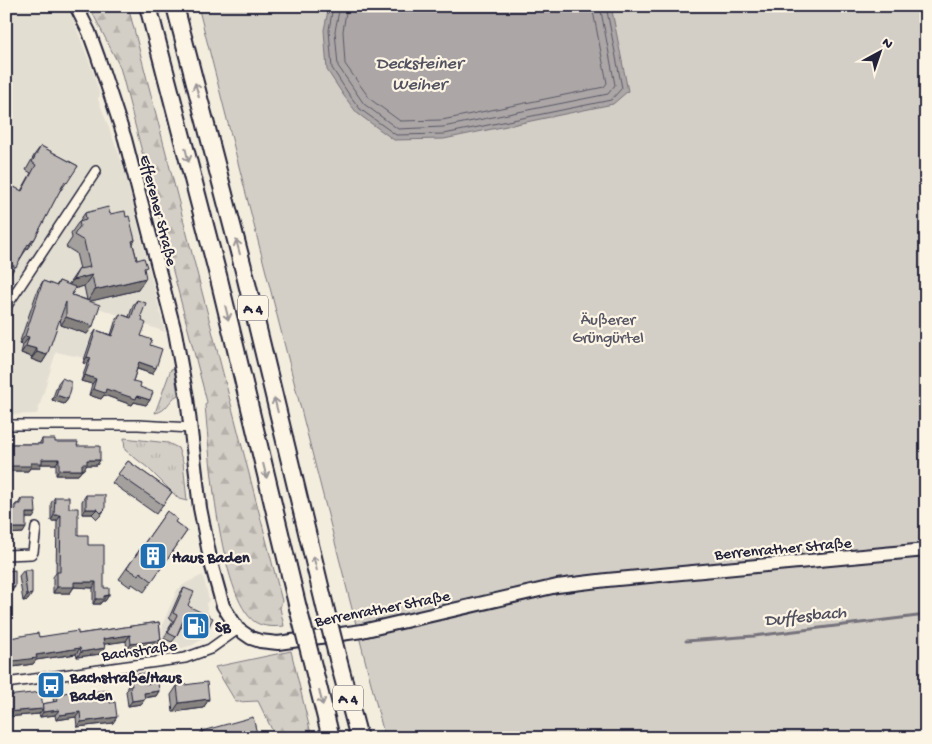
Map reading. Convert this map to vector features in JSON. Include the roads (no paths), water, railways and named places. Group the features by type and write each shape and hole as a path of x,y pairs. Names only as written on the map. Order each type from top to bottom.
{"highway":[{"name":"A 4","path":"148,6 219,279 331,738"},
{"name":"A 4","path":"175,6 244,271 326,611 359,738"}],"street":[{"name":"Efferener Straße","path":"76,6 98,56 125,139 174,332 191,428"},
{"path":"6,306 10,292 96,171"},
{"path":"6,425 138,425 191,428"},
{"name":"Berrenrather Straße","path":"191,428 200,508 211,564 222,606 238,629 251,638 260,641 278,643 362,631 557,586 926,550"},
{"path":"6,555 31,554 35,548 36,528"},
{"name":"Bachstraße","path":"6,683 185,658 210,649 238,629"}],"water":[{"name":"Decksteiner Weiher","path":"329,6 611,6 628,91 613,104 444,139 394,140 357,113 327,70 324,30"}],"waterway":[{"name":"Duffesbach","path":"686,641 754,636 926,615"}],"place":[{"name":"Haus Baden","path":"153,556"},
{"name":"SB","path":"196,626"},
{"name":"Bachstraße/Haus Baden","path":"51,685"}],"park label":[{"name":"Äußerer Grüngürtel","path":"608,327"}]}
